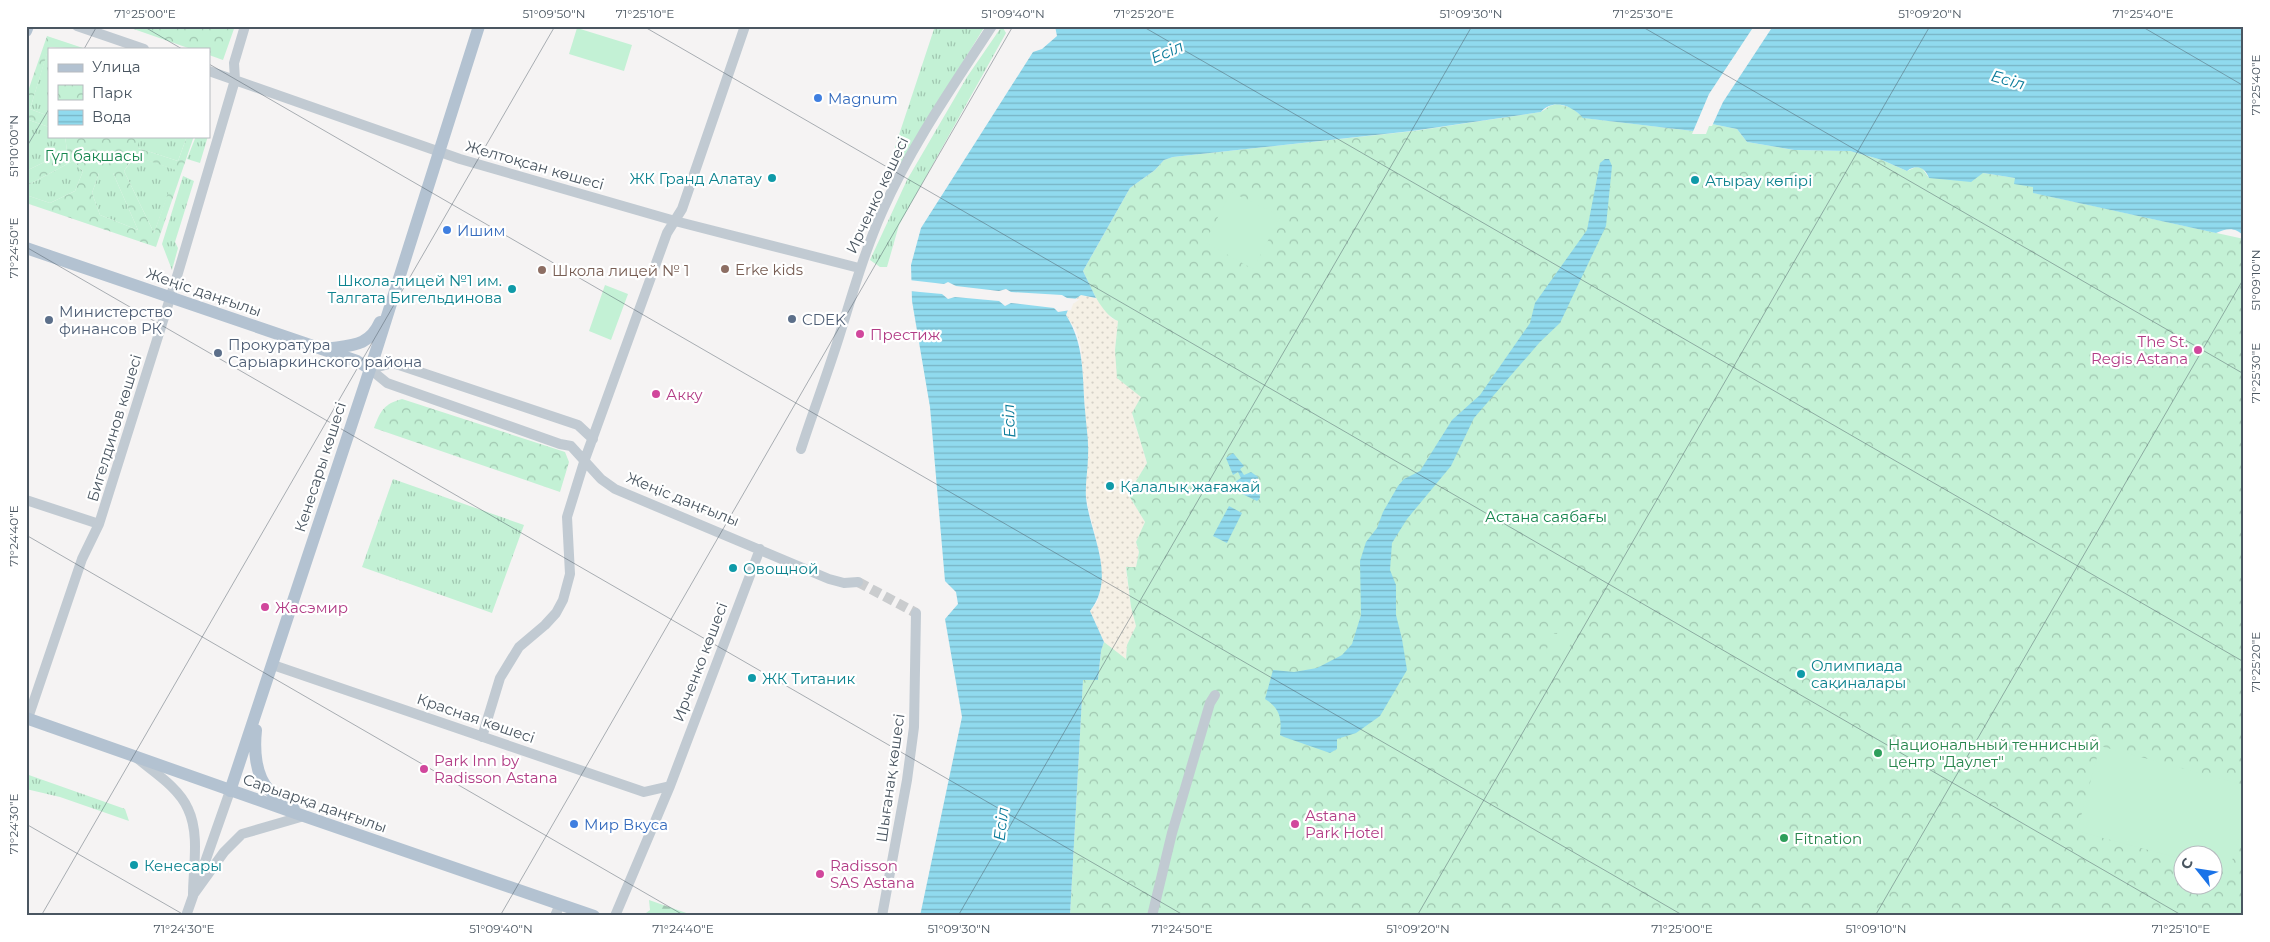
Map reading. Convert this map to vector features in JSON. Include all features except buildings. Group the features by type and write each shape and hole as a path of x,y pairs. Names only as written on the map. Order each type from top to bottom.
{"main road":[{"path":"26,31 28,26"},
{"name":"Кенесары көшесі","path":"230,790 370,370 478,26"},
{"path":"26,242 39,252"},
{"name":"Жеңіс даңғылы","path":"26,248 357,360 370,370"},
{"path":"324,350 361,344 375,333 396,288"},
{"path":"257,712 255,754 260,774 268,790 304,816"},
{"name":"Сарыарқа даңғылы","path":"27,718 304,816 558,910 594,916"}],"street":[{"path":"77,26 141,48"},
{"name":"Бигелдинов көшесі","path":"27,718 82,559 99,524 235,80 234,63 245,26"},
{"path":"482,737 500,678 519,648 556,613 563,600 570,574 567,517 667,233 682,209 745,26"},
{"name":"Ирченко көшесі","path":"801,449 838,339 859,268 882,212 908,159 992,26"},
{"name":"Желтоқсан көшесі","path":"210,71 438,152 675,221 859,268"},
{"path":"370,370 393,363 578,425 593,439"},
{"name":"Жеңіс даңғылы","path":"370,370 387,383 560,444 571,446 586,460 601,479 615,489 829,578 844,583 858,582"},
{"path":"26,500 99,524"},
{"name":"Ирченко көшесі","path":"615,916 670,786 760,549"},
{"name":"Шығанақ көшесі","path":"882,916 906,789 914,727 916,613"},
{"name":"Красная көшесі","path":"273,665 644,792 670,786"},
{"path":"1152,916 1175,824 1210,703 1215,695"},
{"path":"136,757 169,785 188,807 194,826 193,894"},
{"name":"Кенесары көшесі","path":"186,916 230,790"},
{"path":"193,894 224,852 242,834 304,816"}],"green space":[{"path":"125,26 235,26 223,60 210,55 210,48 188,48"},
{"path":"935,26 985,26 900,165 895,147"},
{"path":"1002,26 1006,33 899,225 887,267 880,267 870,260 907,180 967,77"},
{"path":"577,28 632,45 624,71 569,54"},
{"name":"Гүл бақшасы","path":"47,36 83,48 48,48 30,109 48,116 48,127 26,119 26,97"},
{"path":"48,49 48,116 30,109"},
{"name":"Астана саябағы","path":"1557,104 1572,108 1584,118 1693,131 1707,123 1737,129 1747,142 1794,150 1850,151 1882,160 1907,171 1916,167 1922,168 1929,178 1983,173 2015,178 2034,187 2034,193 2244,239 2244,916 1070,916 1083,679 1098,680 1101,651 1104,642 1126,659 1127,645 1136,626 1131,607 1126,567 1136,567 1139,552 1136,542 1145,522 1128,494 1147,463 1132,413 1141,397 1117,378 1115,350 1118,321 1106,312 1093,292 1083,271 1130,188 1155,170 1164,160 1173,157 1414,131 1541,112"},
{"path":"26,119 48,127 48,138 65,138 67,151 26,171"},
{"name":"Гүл бақшасы","path":"65,138 138,138 138,148 178,161 186,138 193,138 156,247 26,203 26,195 50,203 75,191 83,171 73,161 26,186 26,171 67,151","holes":["134,156 176,170 154,233 124,171","99,173 113,173 138,230 100,215 92,193"]},
{"path":"138,138 186,138 178,161 138,148"},
{"path":"195,138 207,138 200,163 187,159"},
{"path":"135,156 177,170 154,233 124,171"},
{"path":"73,161 83,171 75,191 50,203 26,195 26,186"},
{"path":"99,173 113,173 138,230 100,215 92,193"},
{"path":"183,176 194,181 175,242 178,248 172,270 162,244"},
{"path":"1231,192 1281,216 1253,269 1205,242"},
{"path":"605,285 628,294 611,340 589,331"},
{"path":"402,399 565,452 569,462 560,492 374,428 384,409 391,403"},
{"path":"393,479 524,525 492,613 362,567"},
{"path":"1560,625 1574,631 1567,656 1546,653 1551,634 1557,634"},
{"path":"2100,746 2244,785 2244,818 2229,872 2222,870 2222,844 2172,844 2172,856 2077,831"},
{"path":"26,774 125,809 129,821 60,797 26,789"},
{"path":"649,900 695,916 642,916 650,910"}],"sand":[{"name":"Қалалық жағажай","path":"1081,295 1096,298 1111,318 1118,321 1115,350 1141,397 1132,414 1147,463 1128,494 1145,522 1136,542 1139,552 1136,567 1127,567 1126,570 1131,607 1136,626 1127,645 1126,659 1104,642 1090,611 1098,601 1101,585 1101,560 1086,497 1085,410 1081,348 1076,330 1066,315 1071,302"}],"water":[{"name":"Есіл","path":"1055,26 2244,26 2244,236 2234,230 2227,229 2216,233 2033,193 2033,187 2014,184 2015,178 1983,173 1971,182 1929,178 1923,169 1917,167 1907,171 1882,160 1850,151 1794,150 1747,142 1737,129 1707,123 1693,131 1583,118 1574,110 1563,105 1551,105 1541,112 1412,131 1173,157 1164,160 1155,170 1130,188 1083,271 1096,298 1081,295 1071,302 1066,315 1077,338 1082,361 1088,445 1086,498 1102,570 1098,598 1090,611 1104,642 1101,651 1098,680 1083,680 1070,916 920,916 962,717 945,619 958,604 956,592 945,581 930,407 912,301 911,265 921,228 1033,52 1042,49 1057,36"},
{"path":"1605,159 1609,159 1612,166 1606,226 1560,323 1540,342 1474,418 1451,466 1407,519 1392,543 1390,570 1396,585 1396,615 1407,670 1380,716 1356,733 1337,739 1337,749 1330,753 1280,735 1281,724 1279,714 1274,706 1265,699 1273,670 1294,672 1317,668 1342,655 1352,644 1361,615 1360,561 1366,542 1377,528 1383,512 1398,486 1404,479 1420,471 1452,420 1480,395 1530,323 1535,303 1587,230 1600,163"},
{"path":"1233,453 1244,466 1240,469 1244,475 1251,472 1258,477 1260,498 1257,501 1238,492 1235,482 1241,478 1238,472 1233,475 1226,458"},
{"path":"1229,506 1242,513 1227,543 1213,536"}],"pier":[{"path":"1754,26 1773,26 1723,102 1712,126 1709,126 1706,134 1692,134 1709,94"},
{"path":"909,280 944,284 948,282 956,286 999,291 1006,289 1011,292 1062,295 1067,298 1080,299 1073,304 1071,310 1058,312 1054,308 1011,303 1005,306 999,301 955,297 948,299 942,294 909,291"}],"tunnel":[{"path":"858,582 916,613"}],"place":[{"name":"Magnum","path":"818,98"},
{"name":"ЖК Гранд Алатау","path":"772,178"},
{"name":"Атырау көпірі","path":"1695,180"},
{"name":"Ишим","path":"447,230"},
{"name":"Erke kids","path":"725,269"},
{"name":"Школа лицей № 1","path":"542,270"},
{"name":"Школа-лицей №1 им. Талгата Бигельдинова","path":"512,289"},
{"name":"CDEK","path":"792,319"},
{"name":"Министерство финансов РК","path":"49,320"},
{"name":"Престиж","path":"860,334"},
{"name":"The St. Regis Astana","path":"2198,350"},
{"name":"Прокуратура Сарыаркинского района","path":"218,353"},
{"name":"Акку","path":"656,394"},
{"name":"Қалалық жағажай","path":"1110,486"},
{"name":"Овощной","path":"733,568"},
{"name":"Жасэмир","path":"265,607"},
{"name":"Олимпиада сақиналары","path":"1801,674"},
{"name":"ЖК Титаник","path":"752,678"},
{"name":"Национальный теннисный центр \"Даулет\"","path":"1878,753"},
{"name":"Park Inn by Radisson Astana","path":"424,769"},
{"name":"Мир Вкуса","path":"574,824"},
{"name":"Astana Park Hotel","path":"1295,824"},
{"name":"Fitnation","path":"1784,838"},
{"name":"Кенесары","path":"134,865"},
{"name":"Radisson SAS Astana","path":"820,874"}]}
